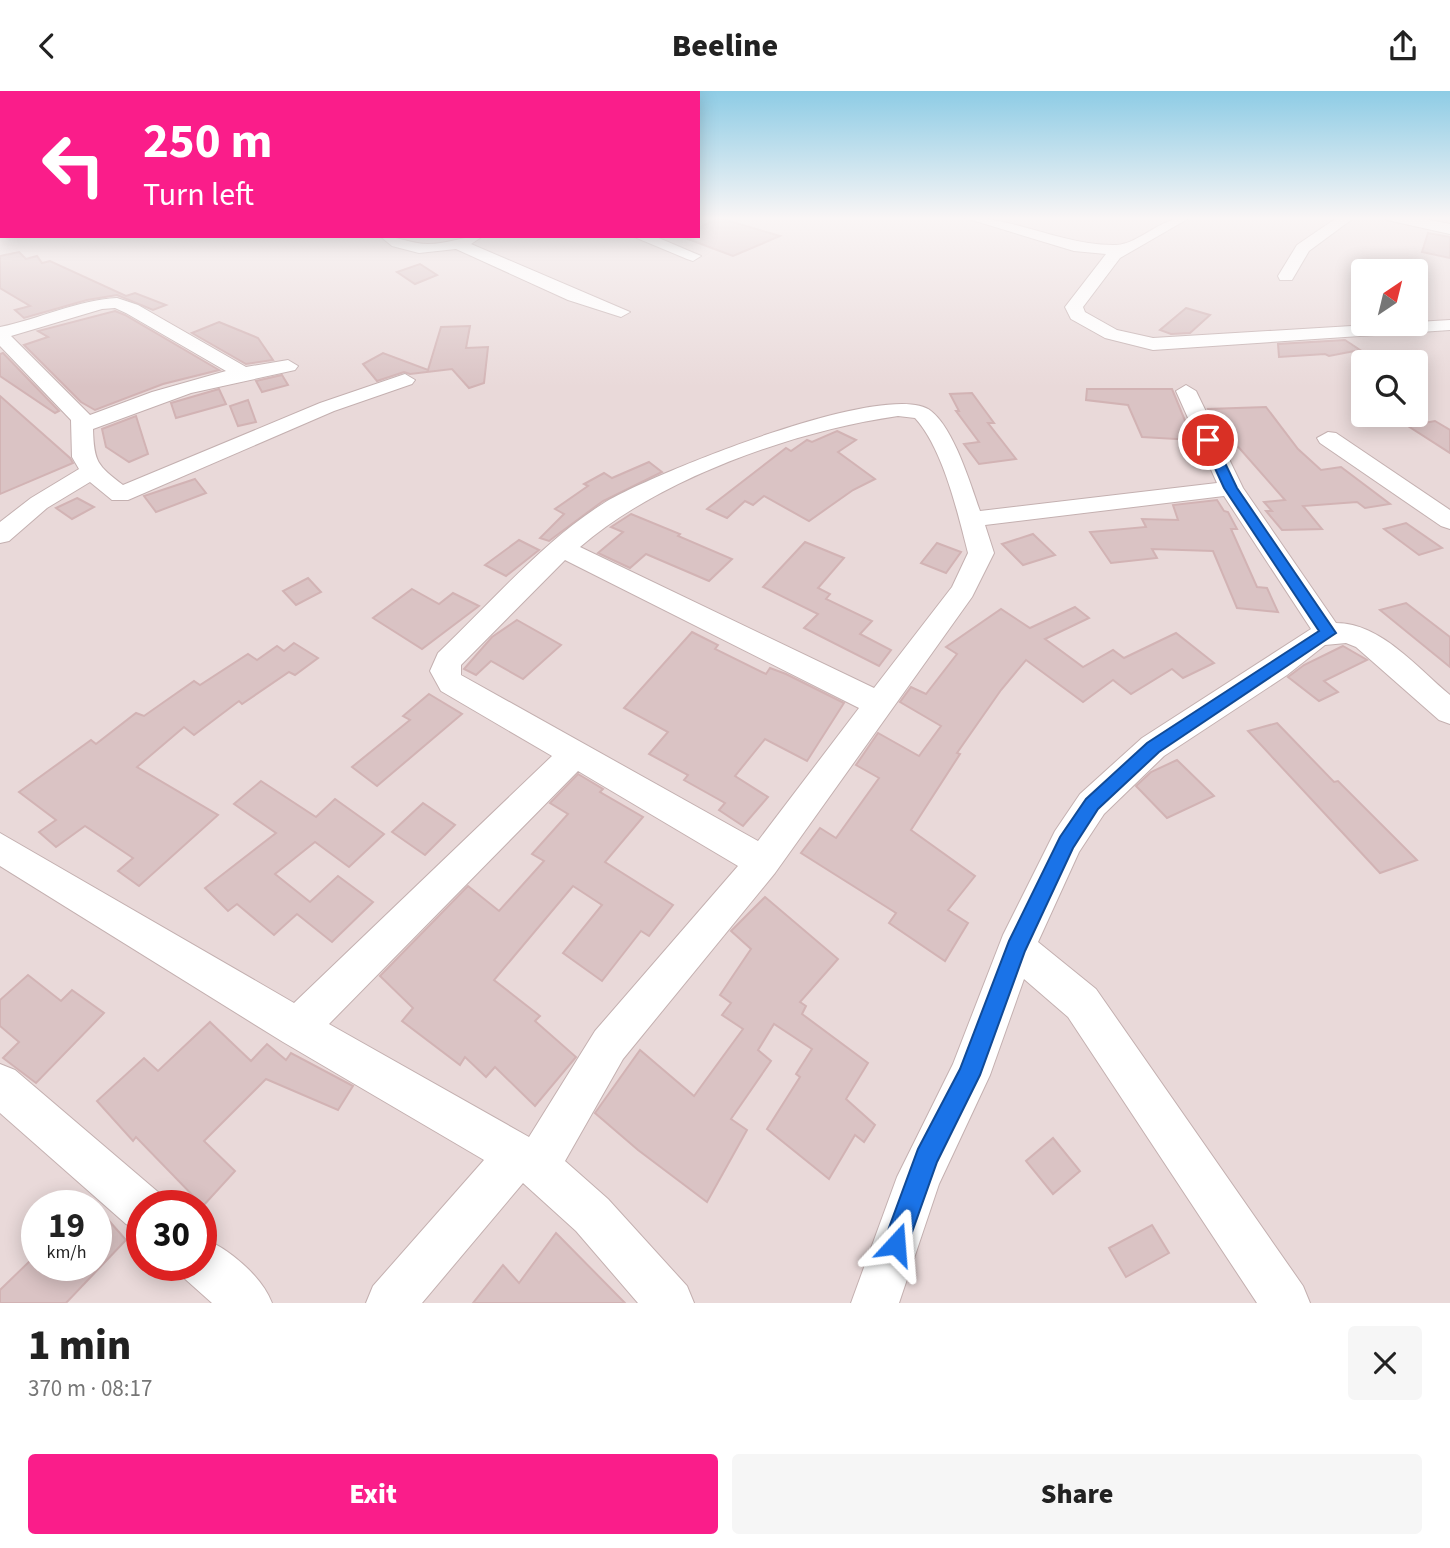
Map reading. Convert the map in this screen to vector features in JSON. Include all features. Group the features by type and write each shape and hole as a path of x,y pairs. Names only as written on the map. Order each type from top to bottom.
{"street":[{"path":"524,274 574,296 621,312"},
{"path":"1096,274 1074,311 1087,323 1131,340 1172,344 1450,325"},
{"path":"0,334 41,324 100,304 117,303 241,372"},
{"path":"0,334 82,419 83,457 91,471 120,495 327,407 405,380"},
{"path":"84,425 160,394 241,372 288,366"},
{"path":"1186,391 1231,488 1328,633"},
{"path":"390,1303 527,1161 609,1045 763,862 975,571 981,553 973,519 930,419 913,410 899,409 796,431 639,495 613,509 565,550 448,660 444,671 451,683 763,862"},
{"path":"1328,438 1450,521"},
{"path":"0,535 39,503 91,471"},
{"path":"973,519 1231,488"},
{"path":"565,550 879,704"},
{"path":"883,1296 919,1177 969,1075 1016,948 1067,842 1092,804 1153,747 1277,667 1315,638 1328,633 1348,633 1366,640 1450,712"},
{"path":"297,1028 575,754"},
{"path":"0,848 297,1028 377,1071 527,1161 592,1215 670,1303"},
{"path":"1016,948 1082,1003 1286,1303"},
{"path":"0,1085 126,1194"},
{"path":"217,1275 248,1303"}],"shaded area":[{"path":"0,274 1351,274 1351,336 1428,336 1428,274 1450,274 1450,1303 0,1303"}],"building":[{"path":"0,274 77,274 126,296 135,293 166,305 153,310 117,295 87,300 24,318 15,310 30,306 0,288"},
{"path":"399,274 437,275 415,284"},
{"path":"1186,308 1210,315 1190,333 1171,334 1160,330"},
{"path":"115,311 219,370 163,384 95,410 81,402 24,345 48,337 38,331"},
{"path":"219,322 258,338 273,360 246,364 192,333"},
{"path":"470,326 466,348 488,347 484,383 469,388 452,369 410,374 404,372 377,381 363,364 383,353 428,370 441,327"},
{"path":"1345,340 1360,350 1329,356 1279,357 1278,344"},
{"path":"3,353 59,411 55,413 0,376 0,354"},
{"path":"282,375 288,385 262,392 256,381"},
{"path":"219,389 226,404 176,418 171,403"},
{"path":"1087,389 1172,389 1193,440 1142,437 1128,405 1086,400"},
{"path":"972,393 994,423 988,423 1016,459 979,464 964,444 979,442 956,411 959,411 950,394"},
{"path":"0,396 70,458 73,463 0,494"},
{"path":"248,400 256,422 238,426 230,406"},
{"path":"1266,407 1298,449 1321,470 1341,467 1390,504 1365,508 1357,502 1303,506 1322,529 1282,530 1266,511 1272,511 1264,502 1285,500 1234,442 1223,441 1208,409"},
{"path":"136,416 148,454 129,462 106,447 102,429"},
{"path":"1435,421 1450,430 1450,453 1410,427 1428,427 1428,422"},
{"path":"837,431 856,440 838,452 875,479 853,490 809,521 764,496 753,505 745,501 727,518 707,509 786,448 791,451 807,440 812,442"},
{"path":"649,462 662,472 603,501 549,541 540,538 564,514 555,509 588,486 584,484 604,473 612,478"},
{"path":"195,479 206,493 156,512 144,496"},
{"path":"77,498 94,507 72,519 56,508"},
{"path":"1217,500 1224,511 1228,512 1237,529 1231,529 1257,587 1267,588 1278,612 1237,608 1213,551 1152,549 1157,558 1111,563 1090,532 1146,527 1142,519 1178,520 1173,505"},
{"path":"631,514 732,559 709,581 646,554 630,568 598,553 623,532 611,527"},
{"path":"1406,523 1442,548 1419,555 1384,529"},
{"path":"1033,534 1055,555 1023,565 1002,544"},
{"path":"519,540 539,550 506,576 485,565"},
{"path":"805,542 844,558 818,588 830,594 826,599 872,621 860,634 891,650 879,666 804,628 818,614 763,587"},
{"path":"937,543 961,552 946,573 921,563"},
{"path":"308,578 321,592 296,605 283,591"},
{"path":"412,589 439,604 453,593 479,606 422,649 373,618"},
{"path":"1406,603 1450,637 1450,667 1380,610"},
{"path":"1075,607 1089,618 1045,639 1083,667 1113,650 1124,658 1176,633 1214,663 1183,678 1172,669 1131,694 1113,680 1083,702 1026,660 1001,690 957,753 960,754 911,830 975,876 948,910 968,923 945,961 889,923 896,913 801,853 820,828 836,838 879,778 856,765 878,733 919,756 941,726 900,702 911,687 926,694 957,654 946,647 1001,609 1030,628"},
{"path":"517,620 561,645 523,679 491,661 476,675 464,669 492,637"},
{"path":"692,632 718,645 715,649 766,674 770,668 844,703 807,761 765,739 735,776 768,797 743,826 719,810 725,803 684,780 688,775 649,754 668,732 624,708"},
{"path":"294,643 318,658 295,675 289,672 242,704 239,701 194,735 184,727 137,767 218,815 139,886 118,871 133,858 85,826 56,847 39,832 56,820 19,792 91,740 96,744 136,713 144,716 194,681 200,685 248,654 257,660 277,646 284,651"},
{"path":"1343,646 1367,660 1324,681 1338,692 1319,701 1288,677 1304,665"},
{"path":"429,694 462,714 377,786 352,767 410,720 403,716"},
{"path":"1277,723 1334,782 1338,781 1417,860 1380,873 1248,731"},
{"path":"1177,760 1214,796 1167,818 1136,786 1151,772"},
{"path":"578,774 603,789 600,792 643,817 605,862 673,905 649,936 641,931 602,981 563,953 602,905 573,886 494,980 540,1016 535,1021 576,1057 535,1106 495,1067 486,1077 465,1057 460,1065 402,1021 413,1008 380,976 468,886 499,911 544,861 532,854 568,814 550,803"},
{"path":"261,781 316,817 335,799 384,834 349,867 315,842 275,874 310,902 338,876 373,902 332,942 297,914 274,935 237,904 228,911 205,888 276,833 234,804"},
{"path":"423,803 455,825 425,855 392,832"},
{"path":"765,897 838,959 800,1002 806,1006 802,1014 868,1063 846,1099 875,1125 864,1142 855,1135 829,1179 767,1129 800,1077 796,1074 812,1049 774,1024 758,1050 771,1061 731,1119 747,1130 707,1202 638,1150 595,1113 640,1050 694,1096 743,1029 722,1015 731,1003 720,995 751,949 731,931"},
{"path":"28,975 61,1001 72,990 104,1013 36,1083 3,1058 19,1042 0,1026 0,1000"},
{"path":"210,1022 251,1061 267,1044 286,1060 291,1053 353,1086 338,1110 266,1079 204,1141 235,1171 217,1191 187,1190 136,1137 133,1141 97,1101 144,1058 158,1071"},
{"path":"1053,1138 1080,1171 1053,1194 1026,1161"},
{"path":"112,1224 126,1240 112,1255"},
{"path":"1152,1225 1169,1253 1126,1277 1109,1248"},
{"path":"556,1233 625,1303 473,1303 503,1265 519,1283"},
{"path":"21,1270 21,1281 87,1281 66,1303 0,1303 0,1290"}],"route":[{"path":"896,1244 926,1158 969,1075 1016,948 1067,842 1092,804 1153,747 1277,667 1315,638 1328,633 1231,488 1208,440"}]}
